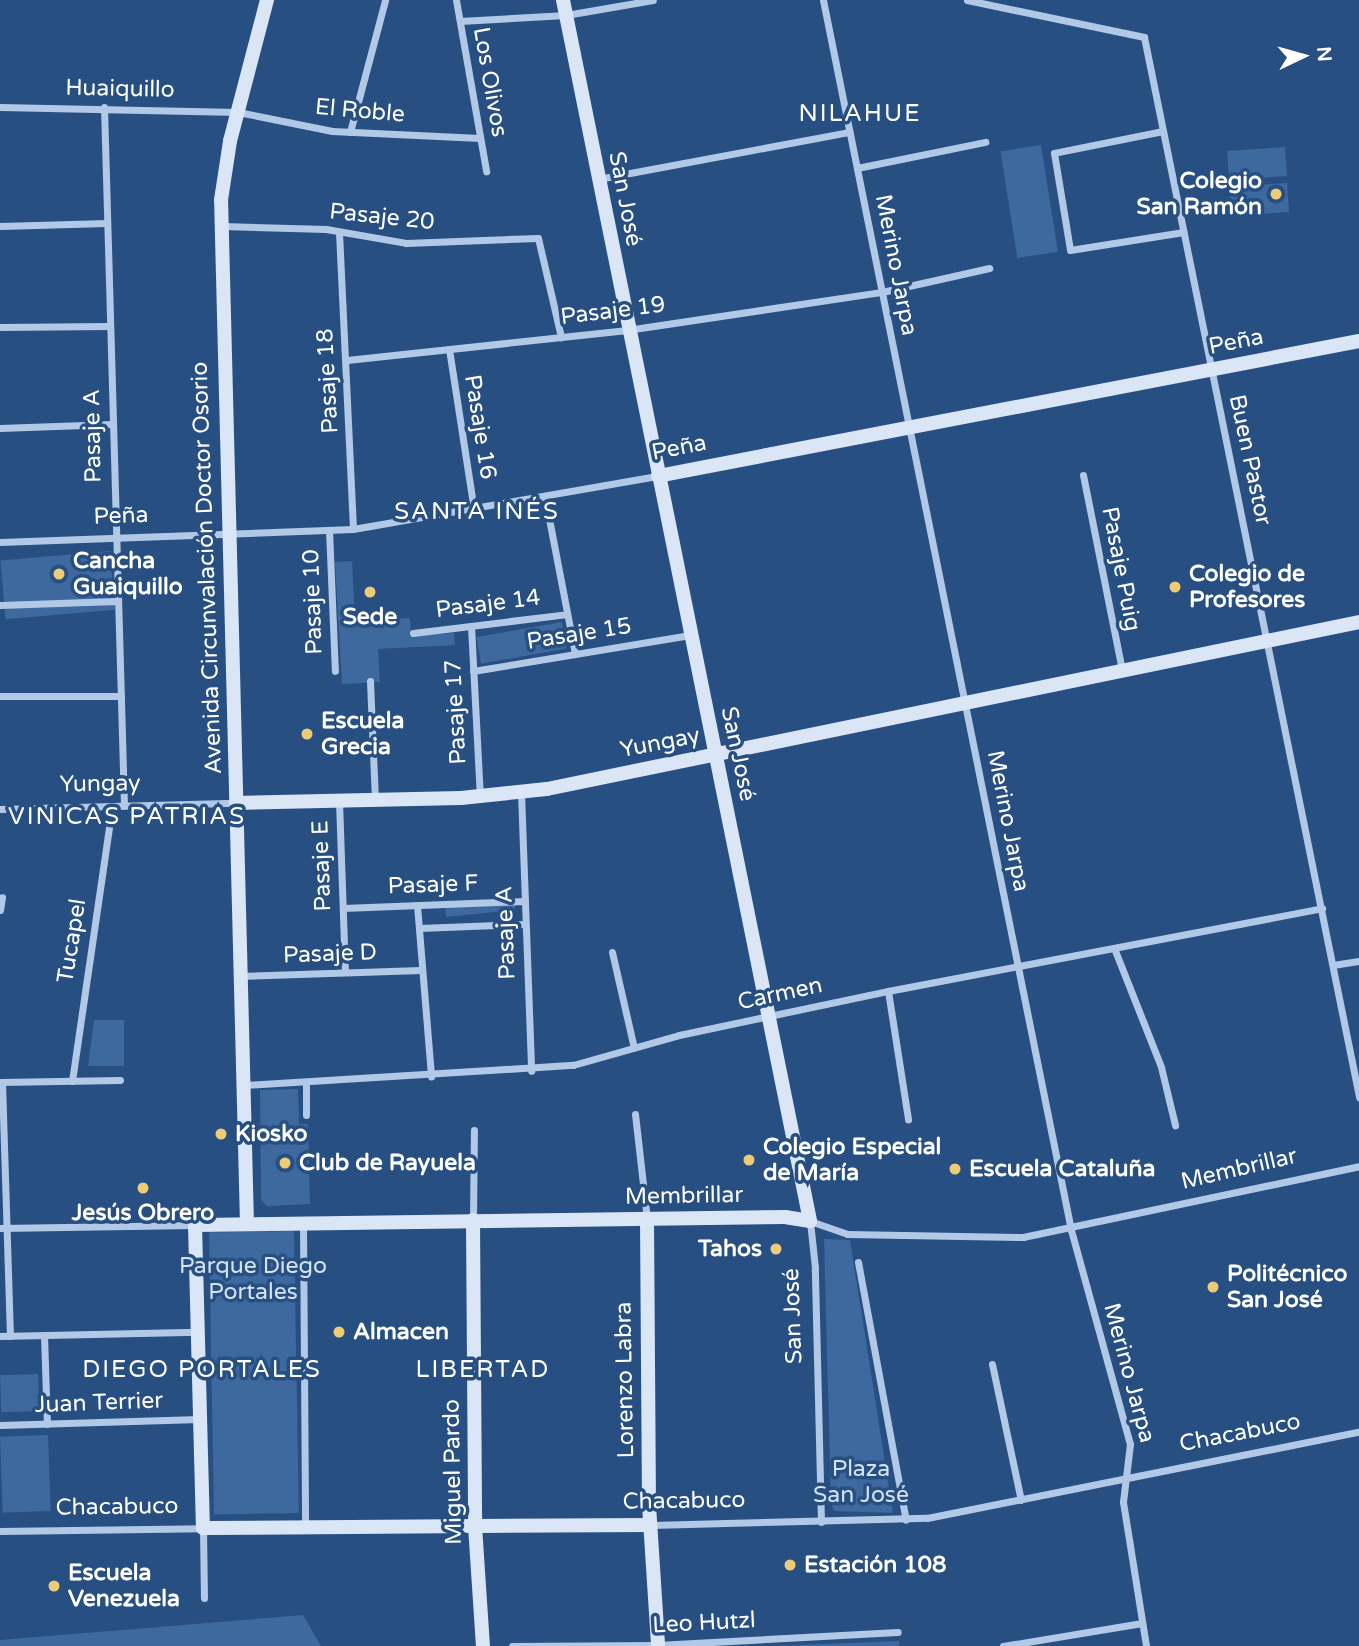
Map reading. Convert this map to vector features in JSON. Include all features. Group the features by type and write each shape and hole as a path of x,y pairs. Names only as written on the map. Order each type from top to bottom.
{"street":[{"name":"Avenida Circunvalación Doctor Osorio","path":"247,1224 221,226 225,169 267,0"},
{"path":"349,132 385,0"},
{"name":"Los Olivos","path":"456,0 486,171"},
{"path":"460,21 564,7 653,0"},
{"name":"Merino Jarpa","path":"823,0 1071,1230 1130,1444 1124,1502 1146,1646"},
{"name":"Buen Pastor","path":"967,0 1144,37 1359,1097"},
{"name":"San José","path":"564,7 627,330 810,1221 815,1268 821,1522"},
{"name":"Huaiquillo","path":"0,107 104,107 238,112"},
{"name":"Pasaje A","path":"104,107 124,806"},
{"name":"El Roble","path":"238,112 349,132 480,138"},
{"path":"1163,131 1054,153 1070,250 1184,232"},
{"path":"598,179 850,132"},
{"path":"857,168 985,142"},
{"path":"0,226 107,223"},
{"name":"Pasaje 20","path":"221,226 339,232 413,244 538,238 561,337"},
{"name":"Pasaje 18","path":"339,232 353,529"},
{"name":"Pasaje 19","path":"347,360 627,330 882,292 989,268"},
{"path":"0,327 110,326"},
{"name":"Peña","path":"0,542 115,540 353,529 545,498 1359,341"},
{"name":"Pasaje 16","path":"449,349 474,511"},
{"path":"0,428 112,424"},
{"name":"Pasaje Puig","path":"1083,475 1122,671"},
{"path":"545,498 575,654"},
{"name":"Pasaje 10","path":"329,530 335,671"},
{"path":"0,605 117,601"},
{"name":"Pasaje 14","path":"413,633 567,614"},
{"name":"Yungay","path":"0,809 480,797 521,793 1359,622"},
{"name":"Pasaje 17","path":"471,626 480,797"},
{"name":"Pasaje 15","path":"473,671 690,635"},
{"path":"370,681 374,800"},
{"path":"0,696 121,696"},
{"name":"Pasaje A","path":"521,793 531,1071"},
{"name":"Pasaje E","path":"339,801 345,972"},
{"name":"Tucapel","path":"72,1081 112,806"},
{"path":"0,910 2,897"},
{"name":"Pasaje F","path":"343,908 524,901"},
{"path":"417,905 431,1076"},
{"name":"Carmen","path":"244,1086 531,1071 888,991 1322,908"},
{"name":"Pasaje F","path":"419,928 525,924"},
{"path":"1114,948 1161,1067 1175,1125"},
{"path":"612,952 634,1048"},
{"path":"1333,965 1359,961"},
{"name":"Pasaje D","path":"241,976 421,970"},
{"path":"888,991 908,1119"},
{"path":"10,1336 3,1228 1,1082 120,1080"},
{"path":"306,1082 306,1115"},
{"name":"Lorenzo Labra","path":"635,1114 647,1219 650,1525 658,1646"},
{"name":"Miguel Pardo","path":"474,1130 475,1526 483,1646"},
{"name":"Membrillar","path":"3,1228 647,1219 810,1221 847,1234 964,1239 1071,1230 1359,1166"},
{"path":"303,1223 305,1527"},
{"path":"195,1225 204,1598"},
{"path":"858,1262 906,1520"},
{"path":"0,1336 198,1332"},
{"path":"44,1335 47,1424"},
{"path":"992,1364 1021,1500"},
{"name":"Juan Terrier","path":"0,1425 200,1419"},
{"name":"Chacabuco","path":"0,1531 906,1520 1021,1500 1359,1432"},
{"path":"1003,1646 1142,1623"},
{"name":"Leo Hutzl","path":"512,1646 658,1646 898,1632"}],"green space":[{"path":"1041,145 1058,252 1017,258 1001,151"},
{"path":"1285,147 1287,176 1229,180 1227,151"},
{"path":"1287,183 1289,212 1231,216 1229,187"},
{"path":"110,551 115,610 6,619 0,561"},
{"path":"352,561 355,621 410,618 411,636 454,633 455,645 378,649 380,682 342,684 335,562"},
{"path":"562,622 567,649 481,664 476,637"},
{"path":"515,903 515,910 446,917 445,907"},
{"path":"94,1020 124,1020 124,1066 88,1066"},
{"name":"Club de Rayuela","path":"298,1089 299,1124 308,1124 310,1204 267,1206 261,1200 260,1090"},
{"name":"Parque Diego Portales","path":"294,1231 299,1513 214,1514 209,1232"},
{"name":"Plaza San José","path":"824,1239 850,1240 893,1513 834,1511 831,1503"},
{"path":"38,1374 39,1411 1,1412 0,1375"},
{"path":"48,1435 51,1511 3,1513 0,1437"},
{"path":"303,1615 321,1646 0,1646 0,1640"},
{"path":"899,1641 899,1646 772,1646"}],"place":[{"name":"Colegio San Ramón","path":"1276,194"},
{"name":"Cancha Guaiquillo","path":"59,574"},
{"name":"Colegio de Profesores","path":"1175,587"},
{"name":"Sede","path":"370,592"},
{"name":"Escuela Grecia","path":"307,734"},
{"name":"Kiosko","path":"221,1134"},
{"name":"Colegio Especial de María","path":"749,1160"},
{"name":"Club de Rayuela","path":"285,1163"},
{"name":"Escuela Cataluña","path":"955,1169"},
{"name":"Jesús Obrero","path":"143,1188"},
{"name":"Tahos","path":"776,1249"},
{"name":"Politécnico San José","path":"1213,1287"},
{"name":"Almacen","path":"339,1332"},
{"name":"Estación 108","path":"790,1565"},
{"name":"Escuela Venezuela","path":"54,1586"}],"district":[{"name":"NILAHUE","path":"860,114"},
{"name":"SANTA INÉS","path":"477,512"},
{"name":"VINICAS PATRIAS","path":"127,817"},
{"name":"DIEGO PORTALES","path":"202,1370"},
{"name":"LIBERTAD","path":"483,1370"}]}
